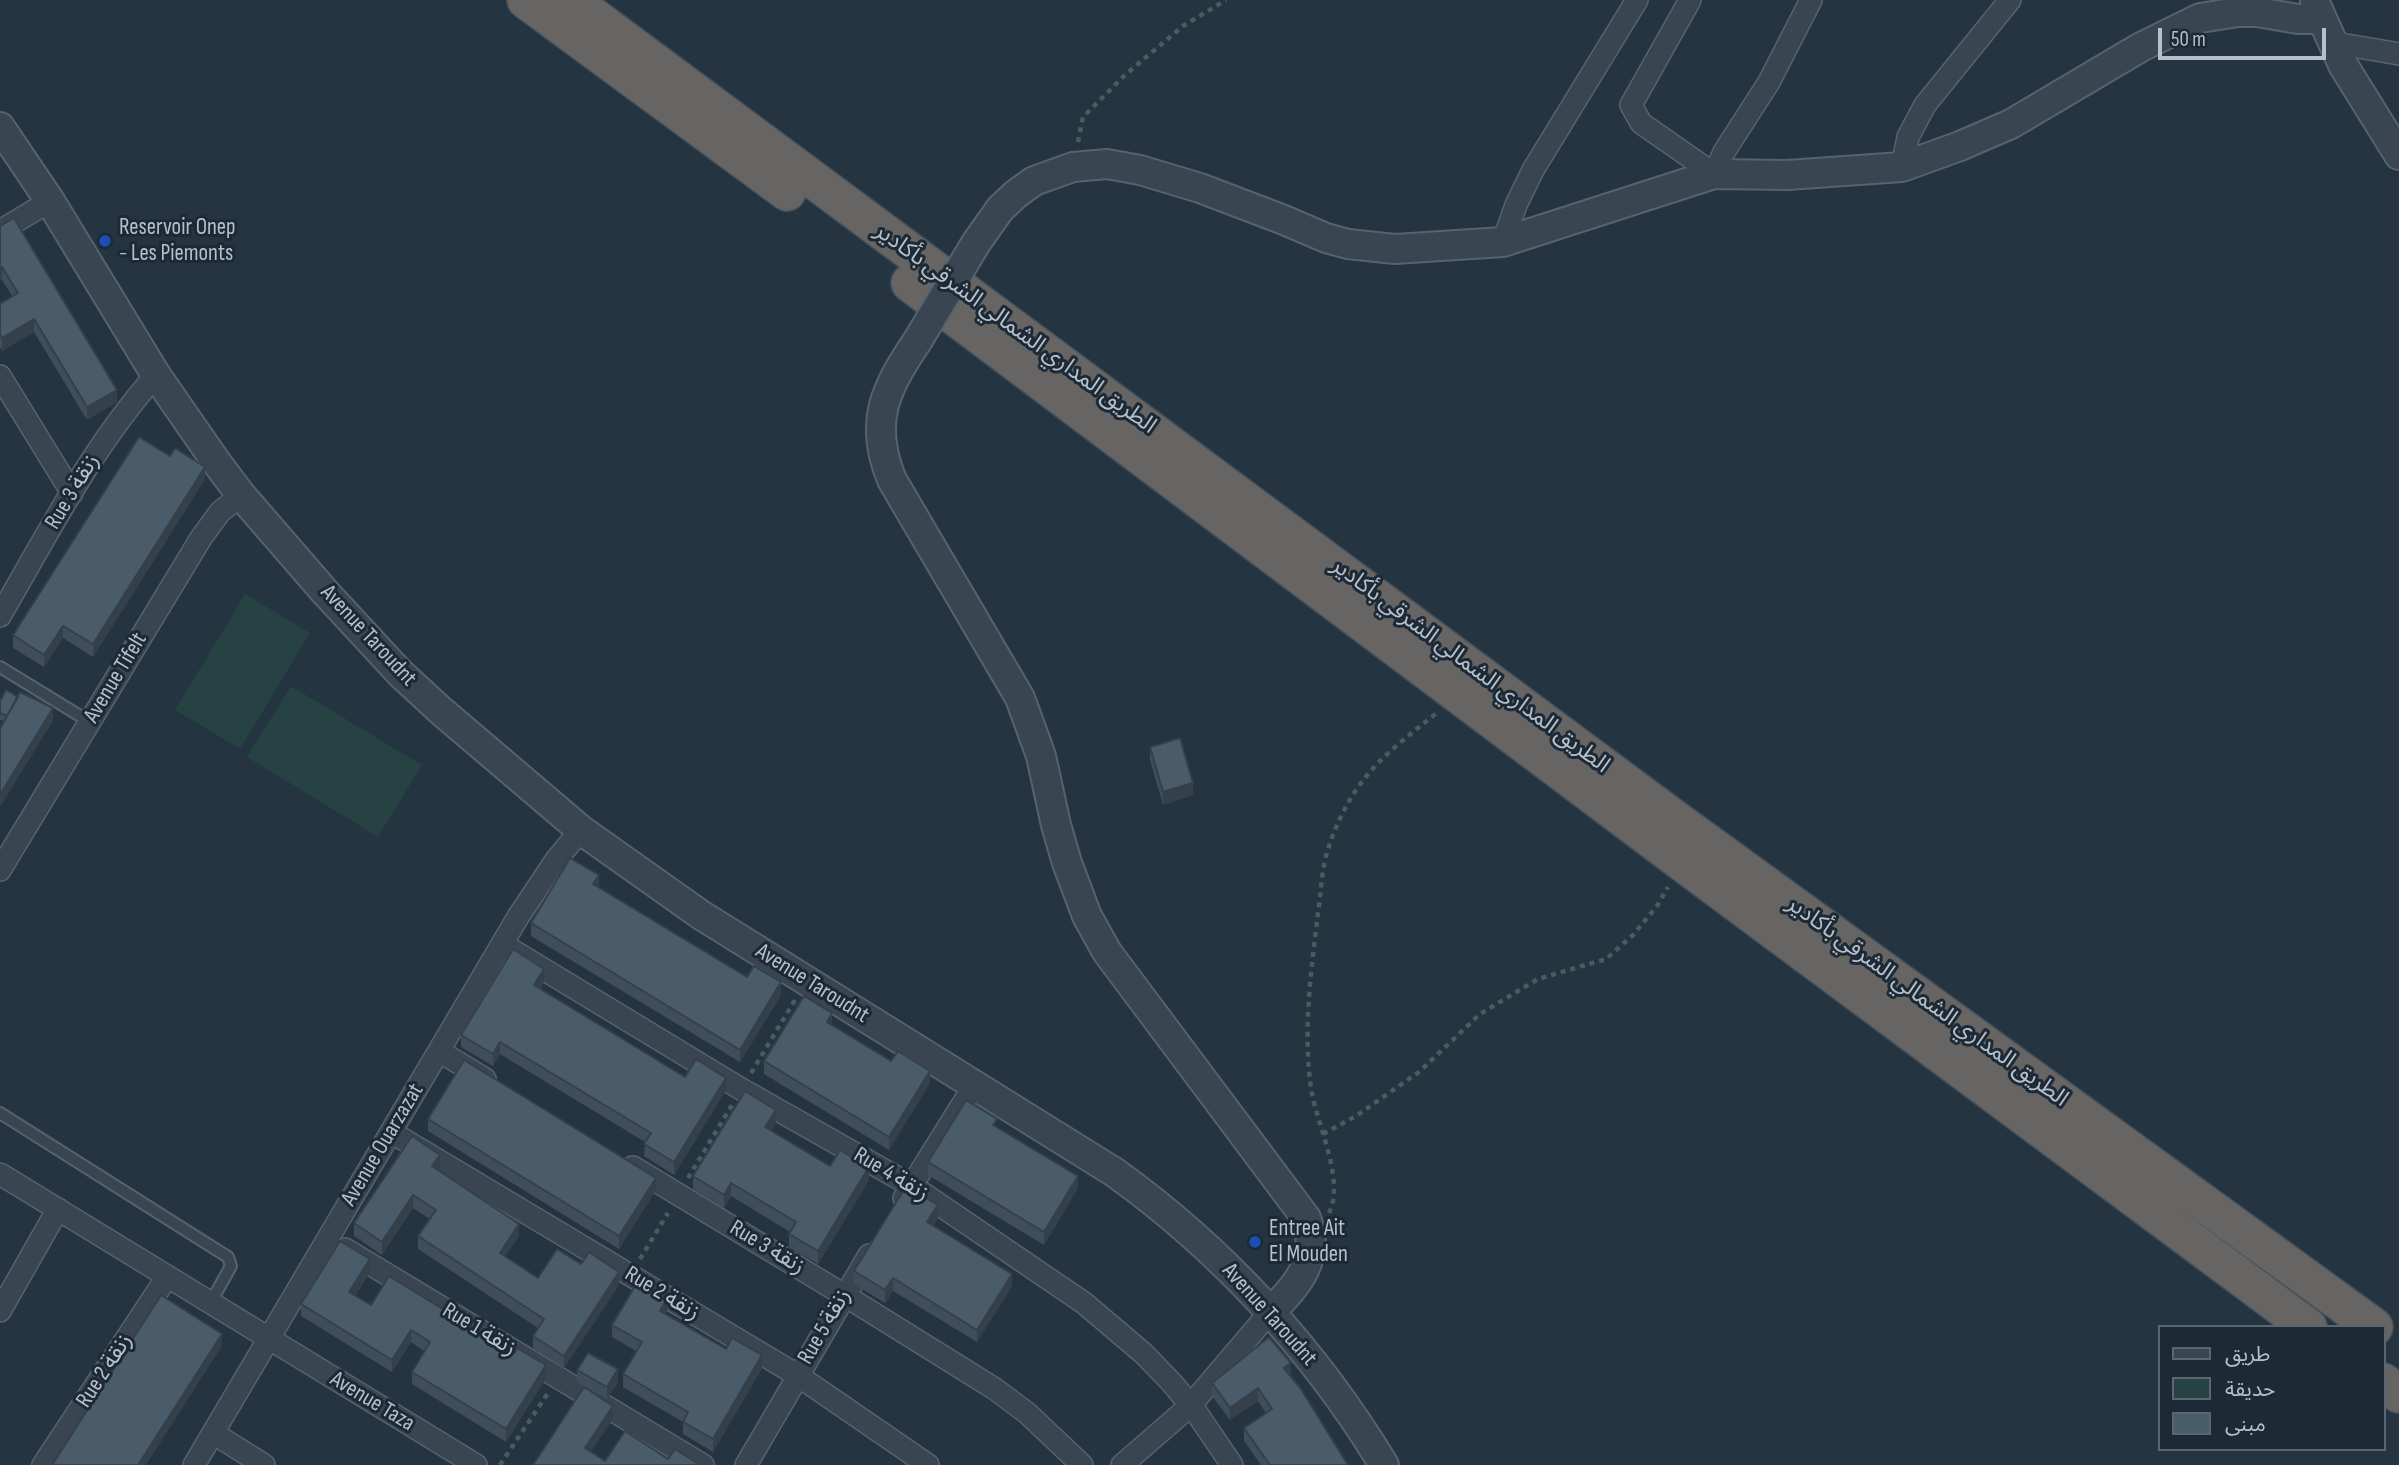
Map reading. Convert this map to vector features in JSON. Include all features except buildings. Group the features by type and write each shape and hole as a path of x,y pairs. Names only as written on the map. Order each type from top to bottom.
{"highway":[{"name":"الطريق المداري الشمالي الشرقي بأكادير","path":"526,0 2305,1325"},
{"name":"الطريق المداري الشمالي الشرقي بأكادير","path":"570,0 1460,657 1668,814 2371,1325"}],"street":[{"path":"1503,242 1516,205 1533,170 1637,0"},
{"path":"1690,0 1631,105 1641,123 1714,174"},
{"path":"1714,174 1724,152 1769,82 1811,0"},
{"path":"1902,167 1908,137 1925,105 2010,0"},
{"path":"1122,1465 1190,1406 1300,1279 1311,1248 1310,1227 1285,1187 1095,933 1067,863 1041,756 1020,698 892,480 883,453 881,439 884,405 896,372 1000,209 1034,181 1073,167 1107,164 1140,170 1221,195 1326,238 1348,244 1395,249 1503,242 1714,174 1787,175 1902,167 1961,146 2011,124 2141,47 2200,18 2239,4 2257,12 2298,19 2317,9 2343,65 2399,155"},
{"path":"2335,43 2399,54"},
{"name":"Avenue Taroudnt","path":"0,127 50,201 156,375 241,495 362,634 400,673 581,830 701,915 975,1084 1141,1191 1192,1233 1270,1312 1344,1403 1384,1465"},
{"path":"0,232 50,201"},
{"name":"Rue 3 زنقة","path":"0,616 72,493 122,415 156,375"},
{"path":"0,376 72,493"},
{"name":"Avenue Tifelt","path":"0,870 201,538 220,512 241,495"},
{"name":"Avenue Ouarzazat","path":"194,1465 534,891 581,830"},
{"name":"Rue 4 زنقة","path":"502,944 741,1089 912,1186 1084,1303 1144,1354 1190,1406 1232,1465"},
{"path":"439,1051 499,1087"},
{"path":"892,1219 975,1084"},
{"name":"Rue 2 زنقة","path":"391,1132 797,1375 928,1465"},
{"name":"Rue 3 زنقة","path":"618,1159 844,1294 995,1390 1027,1413 1082,1465"},
{"name":"Avenue Taza","path":"0,1174 476,1465"},
{"path":"0,1311 58,1209"},
{"name":"Rue 1 زنقة","path":"328,1238 703,1465"},
{"name":"Rue 5 زنقة","path":"746,1465 878,1240"},
{"name":"Rue 2 زنقة","path":"43,1465 167,1276"},
{"path":"213,1433 264,1465"}],"lane":[{"path":"0,667 90,722"},
{"path":"0,1112 228,1257 231,1266 211,1302"}],"path":[{"path":"1073,167 1083,117 1125,75 1183,26 1226,0"},
{"path":"1310,1227 1327,1216 1333,1199 1330,1160 1312,1093 1309,1041 1314,948 1326,856 1342,814 1368,774 1401,742 1461,695"},
{"path":"1323,1134 1356,1116 1409,1080 1480,1014 1538,979 1606,959 1633,935 1657,906 1683,863"},
{"path":"630,1275 806,981"},
{"path":"500,1465 558,1378"}],"green space":[{"path":"245,594 310,633 240,749 175,710"},
{"path":"291,686 422,765 378,837 247,757"}],"place":[{"name":"Reservoir Onep - Les Piemonts","path":"105,241"},
{"name":"Entree Ait El Mouden","path":"1255,1242"}]}
